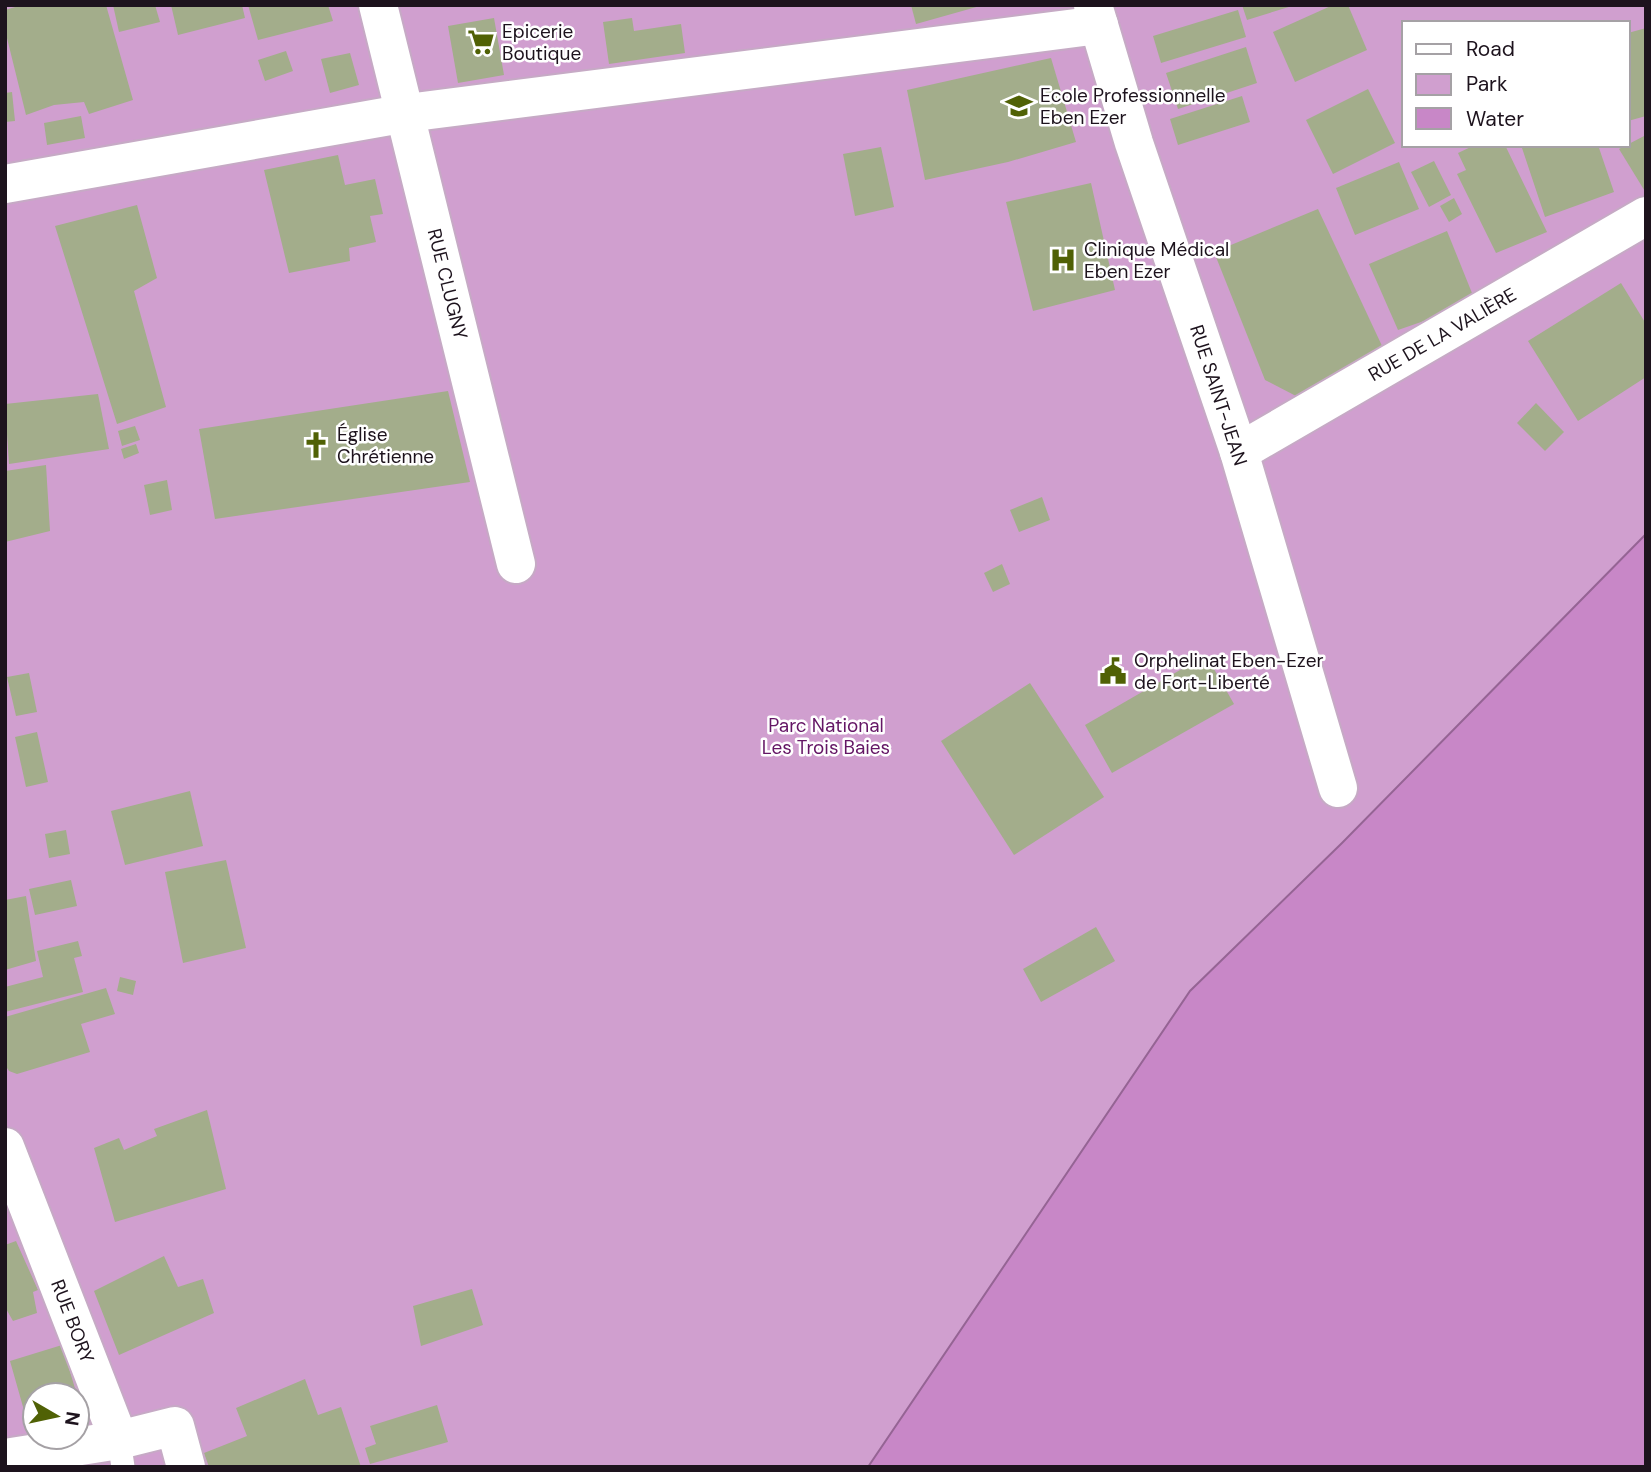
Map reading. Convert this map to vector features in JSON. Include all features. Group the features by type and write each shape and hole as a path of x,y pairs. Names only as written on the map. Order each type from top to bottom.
{"street":[{"name":"RUE CLUGNY","path":"377,5 407,113 516,564"},
{"path":"5,184 407,113 1096,15"},
{"name":"RUE SAINT-JEAN","path":"1096,15 1134,143 1239,452 1338,788"},
{"name":"RUE DE LA VALIÈRE","path":"1239,452 1646,216"},
{"name":"RUE BORY","path":"5,1147 121,1453"},
{"path":"5,1458 121,1453 175,1426 186,1467"}],"green space":[{"name":"Parc National Les Trois Baies","path":"5,5 1646,5 1646,1467 5,1467"}],"water":[{"path":"1646,534 1646,1467 868,1467 1190,991 1342,843"}],"building":[{"path":"22,5 106,5 133,100 89,114 84,102 54,105 26,115 5,30 5,10"},
{"path":"113,5 155,5 160,22 119,32"},
{"path":"171,5 242,5 245,18 178,35"},
{"path":"248,5 328,5 333,21 258,40"},
{"path":"911,5 980,5 980,6 916,24"},
{"path":"1242,5 1292,5 1292,6 1247,20"},
{"path":"1333,5 1348,5 1367,50 1295,82 1273,32"},
{"path":"1238,10 1246,37 1161,63 1153,36"},
{"path":"494,18 504,75 458,83 448,26"},
{"path":"632,18 634,31 681,24 685,53 609,64 603,22"},
{"path":"1646,28 1646,116 1630,120 1630,32"},
{"path":"1246,47 1257,83 1178,109 1166,73"},
{"path":"286,51 293,71 265,81 258,60"},
{"path":"350,53 359,85 330,93 321,59"},
{"path":"1051,58 1076,142 1008,162 925,180 907,90"},
{"path":"1368,89 1395,143 1333,174 1306,120"},
{"path":"12,92 15,121 5,122 5,93"},
{"path":"1242,96 1250,122 1178,145 1170,119"},
{"path":"81,116 85,138 47,145 44,123"},
{"path":"1646,135 1646,193 1619,149 1630,147 1630,143"},
{"path":"881,147 894,207 855,216 843,154"},
{"path":"1471,147 1506,147 1547,232 1496,253 1457,174 1466,170 1458,153"},
{"path":"1522,147 1599,147 1614,192 1545,217"},
{"path":"338,155 345,185 375,179 383,214 370,216 376,242 349,248 350,261 289,273 264,170"},
{"path":"1434,161 1451,195 1429,207 1411,172"},
{"path":"1399,162 1419,209 1355,235 1336,188"},
{"path":"1091,183 1115,290 1033,311 1006,202"},
{"path":"1454,198 1462,214 1449,222 1440,206"},
{"path":"137,205 157,278 134,291 166,407 117,424 55,226"},
{"path":"1318,209 1383,348 1296,396 1265,380 1214,252"},
{"path":"1447,231 1476,303 1398,330 1369,264"},
{"path":"1621,283 1646,324 1646,377 1578,421 1528,341"},
{"path":"448,391 470,482 215,519 199,429"},
{"path":"98,394 109,449 9,464 5,404"},
{"path":"1536,403 1564,432 1545,451 1517,423"},
{"path":"135,426 140,440 122,446 118,431"},
{"path":"136,444 139,453 124,459 121,449"},
{"path":"46,465 50,531 5,542 5,471"},
{"path":"167,480 172,510 150,515 144,485"},
{"path":"1042,497 1050,520 1019,532 1010,510"},
{"path":"1002,564 1010,584 993,592 984,573"},
{"path":"1206,655 1234,704 1112,773 1085,725"},
{"path":"29,673 37,712 16,716 7,677"},
{"path":"1030,683 1104,797 1014,855 941,741"},
{"path":"37,732 48,782 26,787 15,737"},
{"path":"190,791 203,846 125,865 111,811"},
{"path":"66,830 70,854 49,858 45,834"},
{"path":"226,860 246,948 183,963 165,872"},
{"path":"71,880 77,906 35,915 29,889"},
{"path":"26,896 36,961 5,970 5,900"},
{"path":"1096,927 1115,961 1041,1002 1023,969"},
{"path":"78,941 82,956 74,958 83,992 5,1012 5,987 43,977 37,951"},
{"path":"120,977 136,981 133,995 117,991"},
{"path":"106,988 115,1014 81,1024 90,1052 17,1074 9,1071 5,1065 5,1017"},
{"path":"207,1110 226,1189 115,1222 94,1148 119,1138 124,1150 157,1136 154,1129"},
{"path":"16,1241 38,1290 33,1292 37,1313 13,1321 5,1307 5,1245"},
{"path":"164,1256 178,1287 203,1279 214,1313 119,1355 94,1291"},
{"path":"472,1289 483,1325 421,1346 413,1306"},
{"path":"62,1345 73,1381 21,1381 21,1400 10,1361"},
{"path":"305,1379 318,1415 341,1407 361,1467 209,1467 204,1453 247,1436 236,1408"},
{"path":"437,1405 448,1442 370,1464 365,1448 376,1444 370,1426"}],"place":[{"name":"Epicerie Boutique","path":"481,42"},
{"name":"Ecole Professionnelle Eben Ezer","path":"1019,106"},
{"name":"Clinique Médical Eben Ezer","path":"1063,260"},
{"name":"Église Chrétienne","path":"316,445"},
{"name":"Orphelinat Eben-Ezer de Fort-Liberté","path":"1113,671"}]}
